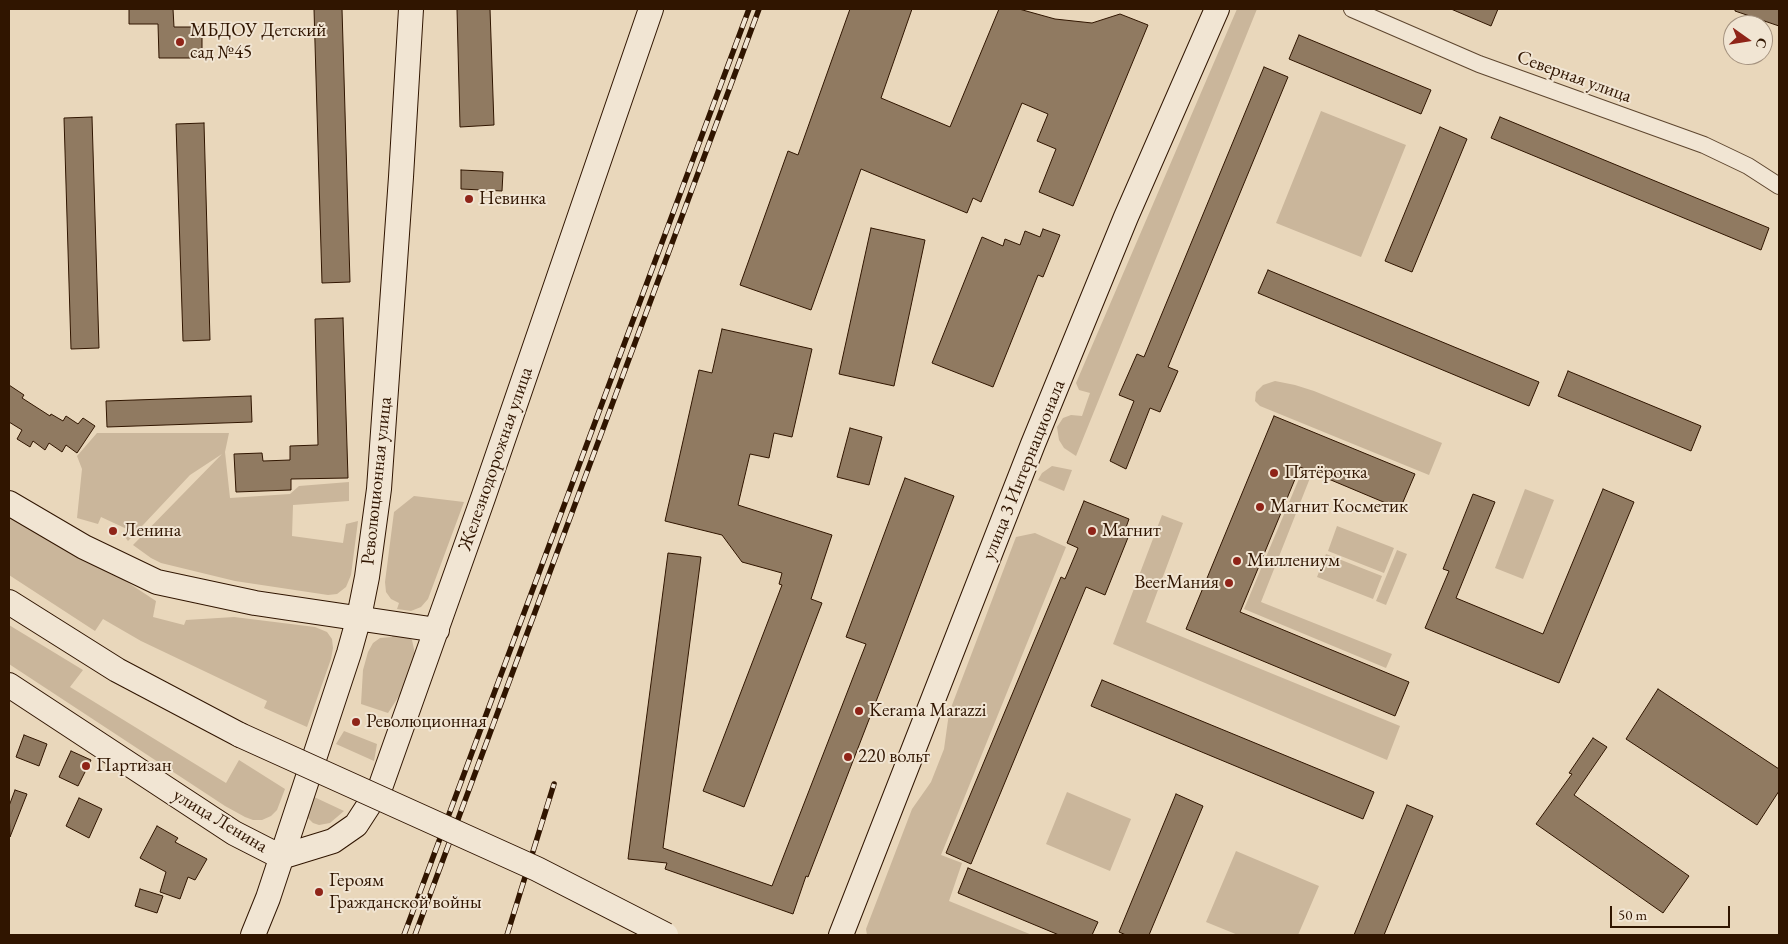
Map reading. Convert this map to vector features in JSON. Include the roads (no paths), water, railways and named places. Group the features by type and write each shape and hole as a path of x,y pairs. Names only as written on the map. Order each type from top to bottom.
{"main road":[{"name":"Революционная улица","path":"253,935 268,898 343,672 359,617 367,577 379,489 401,187 411,9"},
{"name":"Железнодорожная улица","path":"281,857 333,841 356,825 380,788 437,630 651,9"},
{"name":"улица 3 Интернационала","path":"841,935 1033,444 1126,217 1217,9"},
{"path":"9,503 84,547 157,582 255,603 437,630"},
{"path":"9,602 117,670 240,735 537,869 666,935"},
{"name":"улица Ленина","path":"9,685 234,833 281,857"}],"street":[{"name":"Северная улица","path":"1352,9 1479,64 1704,145 1748,166 1779,186"}],"railway":[{"path":"404,935 749,9"},
{"path":"415,935 759,9"},
{"path":"507,935 554,784"}],"place":[{"name":"МБДОУ Детский сад №45","path":"180,42"},
{"name":"Невинка","path":"469,199"},
{"name":"Пятёрочка","path":"1274,473"},
{"name":"Магнит Косметик","path":"1260,507"},
{"name":"Ленина","path":"113,531"},
{"name":"Магнит","path":"1092,531"},
{"name":"Миллениум","path":"1237,561"},
{"name":"BeerМания","path":"1229,583"},
{"name":"Kerama Marazzi","path":"859,711"},
{"name":"Революционная","path":"356,722"},
{"name":"220 вольт","path":"848,757"},
{"name":"Партизан","path":"86,766"},
{"name":"Героям Гражданской войны","path":"319,892"}]}
